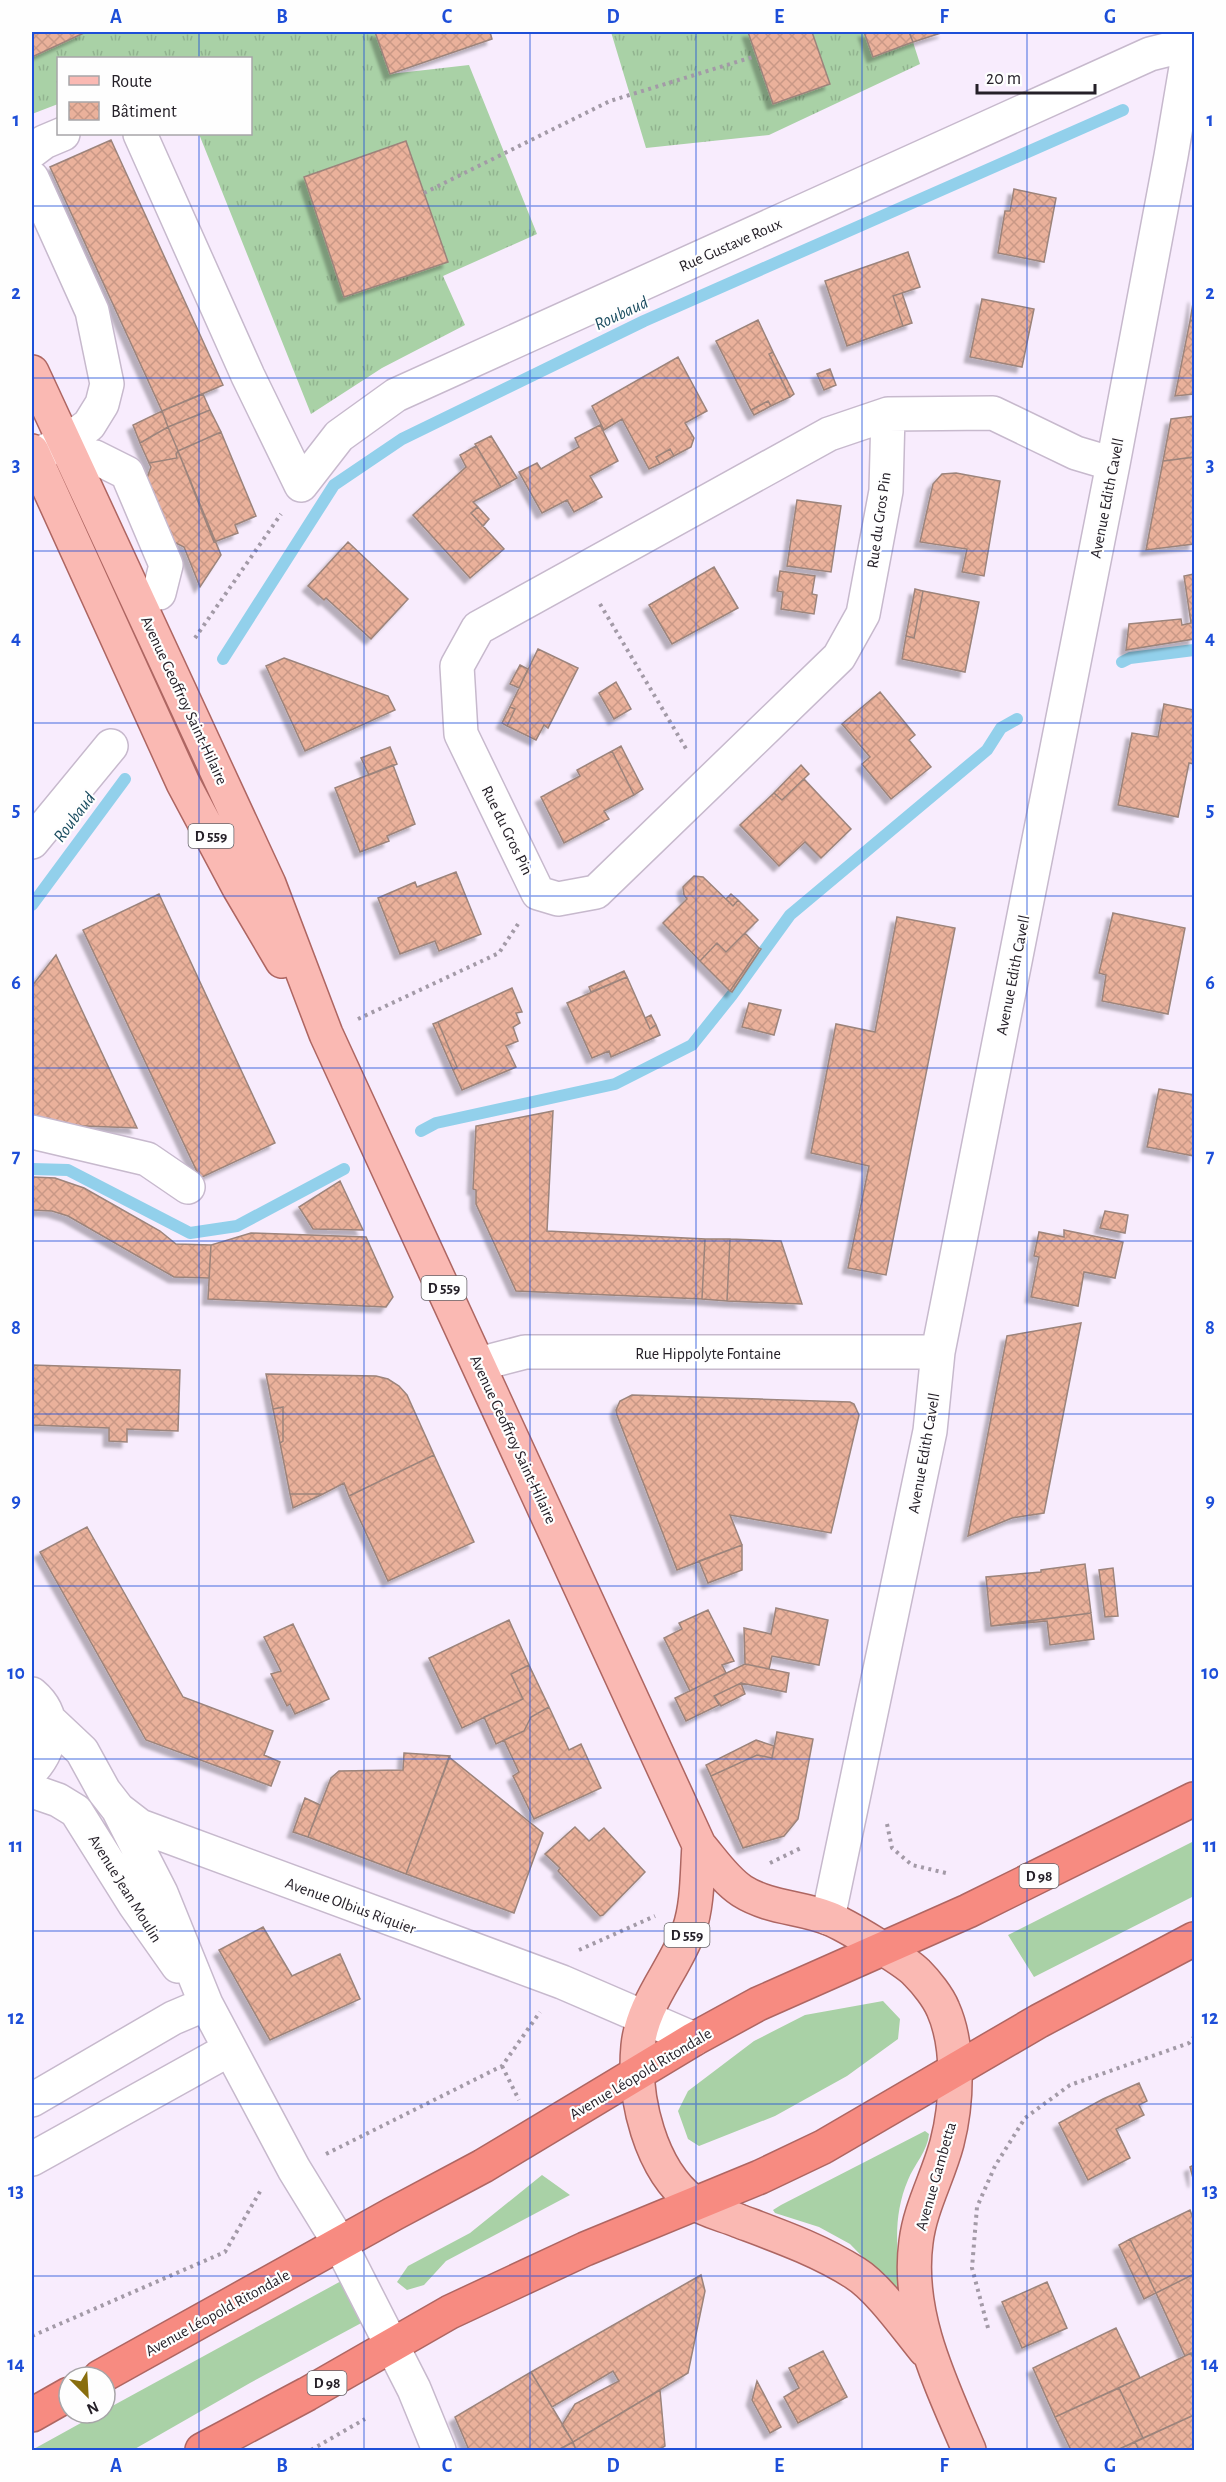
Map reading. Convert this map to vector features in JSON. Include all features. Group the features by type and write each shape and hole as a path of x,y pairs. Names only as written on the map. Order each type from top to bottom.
{"highway":[{"name":"Avenue Léopold Ritondale","path":"117,2368 492,2161 638,2075 694,2039 758,2004 968,1911 1194,1799"},
{"name":"D 98","path":"202,2451 450,2312 585,2249 823,2147 955,2068 1194,1939"},
{"path":"32,2415 57,2401"}],"main road":[{"name":"Avenue Geoffroy Saint-Hilaire","path":"32,372 78,454 152,604 269,884 326,1034 699,1845 742,1891 776,1906 828,1918 881,1948"},
{"name":"Avenue Geoffroy Saint-Hilaire","path":"36,462 183,783 239,888 326,1034"},
{"name":"D 559","path":"694,2204 670,2180 658,2160 646,2127 638,2075 638,2044 645,2018 690,1928 699,1845"},
{"name":"D 559","path":"881,1948 916,1971 943,2009 955,2068"},
{"name":"Avenue Gambetta","path":"955,2068 954,2106 947,2145 927,2196 916,2242 915,2286 928,2355 969,2451"},
{"name":"Avenue Gambetta","path":"694,2204 813,2249 858,2274 894,2311 928,2355"}],"street":[{"name":"Avenue Edith Cavell","path":"828,1918 930,1431 938,1352 1113,464 1183,156 1190,41"},
{"name":"Rue Gustave Roux","path":"301,485 339,436 396,396 1150,54 1190,41"},
{"path":"32,151 44,142 61,135"},
{"path":"140,135 248,376 301,485"},
{"path":"32,178 92,311 107,384 102,404 88,425 78,454"},
{"name":"Rue du Gros Pin","path":"888,414 886,491 863,614 839,657 596,892 558,899 538,893 461,734 457,666 478,628 829,434 888,414 993,413 1076,453 1113,464"},
{"path":"36,462 78,454 123,453 139,462 146,478"},
{"path":"78,454 128,472 166,565 152,604"},
{"path":"112,629 152,604 175,564 172,541"},
{"path":"32,842 111,746"},
{"path":"32,1132 147,1159 188,1187"},
{"name":"Rue Hippolyte Fontaine","path":"479,1364 525,1352 938,1352"},
{"path":"32,1770 42,1759 48,1744 50,1728 37,1698"},
{"name":"Avenue Olbius Riquier","path":"37,1698 82,1751 104,1791 118,1809 140,1826 555,1980 694,2039"},
{"name":"Avenue Jean Moulin","path":"32,1791 58,1800 76,1811 135,1905 206,2004"},
{"name":"Avenue Jean Moulin","path":"118,1809 170,1913 206,2004 294,2169 340,2244 392,2346"},
{"path":"32,2100 173,2018 206,2004"},
{"path":"32,2159 230,2049"},
{"path":"392,2346 414,2389 439,2451"}],"path":[{"path":"424,193 610,101 756,56"},
{"path":"194,639 301,485"},
{"path":"580,571 707,784"},
{"path":"326,1034 499,953 538,893"},
{"path":"885,1814 892,1848 912,1865 950,1874"},
{"path":"326,2154 502,2066 544,2006"},
{"path":"988,2328 972,2268 977,2207 995,2166 1025,2118 1070,2085 1189,2043 1194,2037"},
{"path":"502,2066 519,2102"},
{"path":"32,2336 225,2253 264,2185"},
{"path":"311,2451 365,2419"}],"green space":[{"path":"32,32 375,32 390,74 469,65 537,234 443,276 465,325 382,368 311,414 199,135 252,135 252,57 57,57 57,104 32,114"},
{"path":"611,32 864,32 873,56 913,42 920,64 769,135 646,148"},
{"path":"1194,1841 1194,1896 1034,1977 1008,1935"},
{"path":"883,2001 900,2019 898,2039 847,2076 775,2116 699,2146 688,2139 678,2111 688,2091 754,2041 805,2015"},
{"path":"925,2131 929,2134 926,2146 908,2180 900,2206 897,2246 902,2286 899,2289 895,2290 850,2244 819,2227 775,2213 773,2210 781,2205"},
{"path":"542,2175 570,2195 446,2261 424,2285 407,2290 397,2282 408,2266 470,2233"},
{"path":"343,2280 365,2321 133,2450 32,2450 77,2425 117,2425 117,2403"}],"building":[{"path":"32,32 86,32 32,57"},
{"path":"375,32 490,32 492,39 390,74"},
{"path":"748,32 812,32 830,84 773,104"},
{"path":"864,32 909,32 913,42 873,57"},
{"path":"909,32 944,32 913,42"},
{"path":"111,140 223,385 162,411 50,167"},
{"path":"406,141 448,262 344,297 304,177"},
{"path":"1014,189 1056,198 1044,262 998,253 1005,211 1010,211"},
{"path":"908,252 920,287 893,296 903,326 847,346 825,281"},
{"path":"902,293 912,323 903,326 893,296"},
{"path":"1194,297 1194,320 1190,321"},
{"path":"982,299 1034,309 1022,367 970,357"},
{"path":"758,320 773,352 769,354 790,397 771,406 768,401 751,410 716,341"},
{"path":"1194,320 1194,394 1175,396 1190,321"},
{"path":"773,352 794,394 790,397 769,354"},
{"path":"678,357 707,411 685,423 694,438 691,447 674,456 670,449 656,457 660,464 649,469 622,419 604,430 592,406"},
{"path":"830,369 836,385 824,390 817,374"},
{"path":"203,394 210,410 168,427 162,411"},
{"path":"768,401 771,406 754,415 751,410"},
{"path":"210,410 221,432 178,451 168,427"},
{"path":"162,411 168,427 140,443 133,425"},
{"path":"1194,416 1194,457 1163,461 1171,419"},
{"path":"600,425 618,461 590,476 602,497 574,512 567,500 542,513 519,472 537,463 541,469 579,447 575,438"},
{"path":"168,427 178,451 177,458 149,463 140,443"},
{"path":"221,432 256,516 235,525 238,533 214,542 178,451"},
{"path":"491,436 517,478 501,487 475,444"},
{"path":"476,446 501,487 473,502 478,507 471,513 504,549 470,578 413,515 466,467 460,455"},
{"path":"670,449 674,456 660,464 656,457"},
{"path":"178,451 221,555 200,587 184,547 160,535 142,491 151,467 149,463 177,458"},
{"path":"1194,457 1194,544 1146,550 1163,461"},
{"path":"956,473 1000,481 984,576 962,572 967,549 920,542 933,484 942,474"},
{"path":"797,500 841,506 831,572 787,566"},
{"path":"478,507 489,519 483,526 471,513"},
{"path":"348,542 408,599 371,639 326,598 324,600 308,586"},
{"path":"714,567 738,608 672,644 649,605"},
{"path":"780,571 815,576 812,594 817,595 814,614 781,609 783,592 777,591"},
{"path":"1194,574 1194,639 1126,650 1129,624 1181,619 1182,625 1191,623 1184,576"},
{"path":"915,589 923,591 914,638 906,636"},
{"path":"923,591 979,602 965,672 902,659 906,636 914,638"},
{"path":"538,649 578,668 548,728 544,725 536,740 507,726 515,709 510,707"},
{"path":"284,658 388,696 395,710 305,751 266,666"},
{"path":"520,665 528,669 519,688 510,684"},
{"path":"616,682 631,709 614,719 599,693"},
{"path":"880,692 915,735 909,740 931,767 891,799 862,764 870,757 842,724"},
{"path":"1164,704 1194,710 1194,764 1189,763 1178,817 1118,805 1132,733 1158,737"},
{"path":"510,707 515,709 507,726 502,723"},
{"path":"621,746 643,789 634,795 612,751"},
{"path":"390,747 397,764 369,775 361,758"},
{"path":"612,751 634,795 604,811 609,819 564,843 541,797 580,776 577,770"},
{"path":"393,765 415,824 387,836 389,841 360,852 335,788"},
{"path":"801,765 809,774 782,800 774,793"},
{"path":"804,779 851,829 821,858 805,842 779,866 740,825 774,793 782,800"},
{"path":"456,872 481,934 439,951 435,941 400,954 378,898 415,882 417,887"},
{"path":"694,876 703,877 733,906 738,900 758,920 726,952 717,943 700,961 663,923 687,899 683,887"},
{"path":"159,894 275,1143 200,1178 83,930"},
{"path":"731,894 738,900 733,906 726,899"},
{"path":"1113,913 1185,928 1168,1014 1102,1001 1106,975 1099,973"},
{"path":"897,917 955,928 886,1275 848,1268 869,1166 811,1153 836,1024 875,1032"},
{"path":"745,933 759,948 730,991 700,961 717,943 726,952"},
{"path":"759,948 761,949 732,992 730,991"},
{"path":"56,955 137,1128 32,1124 32,986"},
{"path":"624,971 627,977 591,992 589,987"},
{"path":"627,977 650,1029 656,1025 660,1035 611,1057 609,1051 592,1058 567,1003"},
{"path":"512,988 522,1012 516,1013 520,1023 513,1027 518,1041 506,1046 516,1067 462,1090 453,1070 457,1067 438,1022"},
{"path":"749,1003 781,1010 774,1035 742,1027"},
{"path":"651,1015 656,1025 650,1029 645,1018"},
{"path":"438,1022 457,1067 453,1070 433,1024"},
{"path":"1159,1089 1194,1095 1194,1156 1147,1147"},
{"path":"553,1111 547,1231 705,1239 702,1299 516,1291 476,1204 476,1190 473,1189 476,1126"},
{"path":"32,1177 55,1178 84,1188 160,1231 176,1244 211,1245 209,1278 174,1277 68,1216 52,1211 32,1210"},
{"path":"340,1181 363,1230 313,1229 299,1207"},
{"path":"1105,1211 1128,1215 1125,1233 1100,1228"},
{"path":"1064,1230 1123,1242 1115,1278 1084,1272 1078,1306 1031,1297 1039,1257 1034,1256 1039,1232 1064,1237"},
{"path":"251,1233 366,1237 393,1297 386,1307 208,1299 211,1245"},
{"path":"705,1239 730,1239 727,1301 702,1299"},
{"path":"730,1239 781,1241 802,1304 727,1301"},
{"path":"1081,1323 1044,1513 1012,1518 968,1536 1007,1336"},
{"path":"32,1365 180,1370 178,1431 127,1429 127,1442 109,1441 109,1428 32,1425"},
{"path":"266,1374 376,1376 388,1379 407,1395 434,1455 349,1496 344,1483 323,1494 290,1494 280,1443 283,1441 283,1407 273,1409"},
{"path":"632,1395 850,1402 854,1404 859,1415 831,1533 730,1515 742,1545 677,1570 617,1415 616,1410 620,1401"},
{"path":"283,1407 283,1441 280,1443 273,1409"},
{"path":"434,1455 474,1542 388,1581 349,1496"},
{"path":"290,1494 323,1494 293,1508"},
{"path":"87,1527 183,1697 273,1731 264,1755 280,1762 271,1786 146,1740 40,1552"},
{"path":"742,1545 742,1570 708,1583 699,1561"},
{"path":"1085,1564 1091,1613 991,1626 986,1577 1041,1572 1041,1570"},
{"path":"1113,1568 1118,1616 1105,1617 1099,1570"},
{"path":"776,1608 828,1620 819,1665 772,1656 769,1669 745,1664 744,1628 771,1634"},
{"path":"708,1610 734,1661 722,1665 726,1673 690,1691 664,1638 682,1629 679,1623"},
{"path":"1091,1613 1094,1639 1050,1645 1047,1621 992,1626"},
{"path":"509,1620 529,1665 511,1674 523,1699 462,1728 429,1658"},
{"path":"293,1624 329,1699 295,1714 290,1704 287,1706 271,1674 281,1671 264,1637"},
{"path":"745,1664 789,1673 786,1692 741,1683 714,1696 719,1705 686,1721 675,1698"},
{"path":"529,1665 549,1707 531,1717 524,1731 496,1744 484,1717 523,1699 511,1674"},
{"path":"741,1683 745,1694 721,1706 714,1696"},
{"path":"549,1707 569,1750 581,1744 601,1788 534,1819 513,1776 519,1772 504,1740 524,1731 531,1717"},
{"path":"777,1732 813,1739 798,1819 784,1836 743,1848 711,1776 757,1755 772,1758"},
{"path":"756,1740 774,1746 772,1758 757,1755 711,1776 706,1765"},
{"path":"404,1753 450,1756 406,1874 308,1837 331,1778 339,1771 403,1770"},
{"path":"449,1757 543,1833 514,1913 406,1874"},
{"path":"305,1798 320,1805 308,1837 293,1832"},
{"path":"575,1827 589,1841 604,1828 645,1872 600,1916 558,1871 560,1868 545,1854"},
{"path":"263,1927 292,1976 340,1954 360,1999 270,2040 219,1950"},
{"path":"1139,2083 1147,2101 1139,2105 1144,2115 1116,2129 1130,2158 1088,2180 1059,2123"},
{"path":"1194,2165 1194,2182 1190,2167"},
{"path":"1190,2210 1194,2221 1194,2274 1156,2293 1130,2239"},
{"path":"1130,2239 1156,2293 1144,2299 1119,2245"},
{"path":"1194,2274 1194,2360 1191,2353 1185,2356 1156,2293"},
{"path":"701,2275 705,2291 688,2373 573,2442 562,2425 575,2404 619,2381 613,2371 552,2407 531,2372"},
{"path":"1047,2282 1067,2328 1022,2348 1002,2302"},
{"path":"1116,2328 1140,2378 1055,2417 1033,2368"},
{"path":"823,2351 847,2397 798,2423 784,2397 799,2388 789,2368"},
{"path":"1191,2353 1194,2360 1194,2415 1143,2438 1119,2388"},
{"path":"531,2372 573,2442 558,2450 469,2450 455,2417"},
{"path":"757,2381 781,2427 770,2433 752,2400"},
{"path":"1119,2388 1143,2438 1117,2450 1071,2450 1055,2417"},
{"path":"660,2390 665,2446 658,2450 576,2450 573,2442"},
{"path":"1194,2415 1194,2450 1139,2450 1135,2442"},
{"path":"573,2442 576,2450 558,2450"},
{"path":"1135,2442 1139,2450 1117,2450"}],"waterway":[{"name":"Roubaud","path":"223,659 334,485 402,439 644,321 1123,110"},
{"path":"1122,662 1130,658 1194,650"},
{"path":"421,1131 436,1123 615,1084 692,1045 732,995 790,915 987,750 1001,728 1017,719"},
{"name":"Roubaud","path":"32,905 125,779"},
{"path":"32,1169 68,1170 190,1233 237,1226 344,1169"}]}
